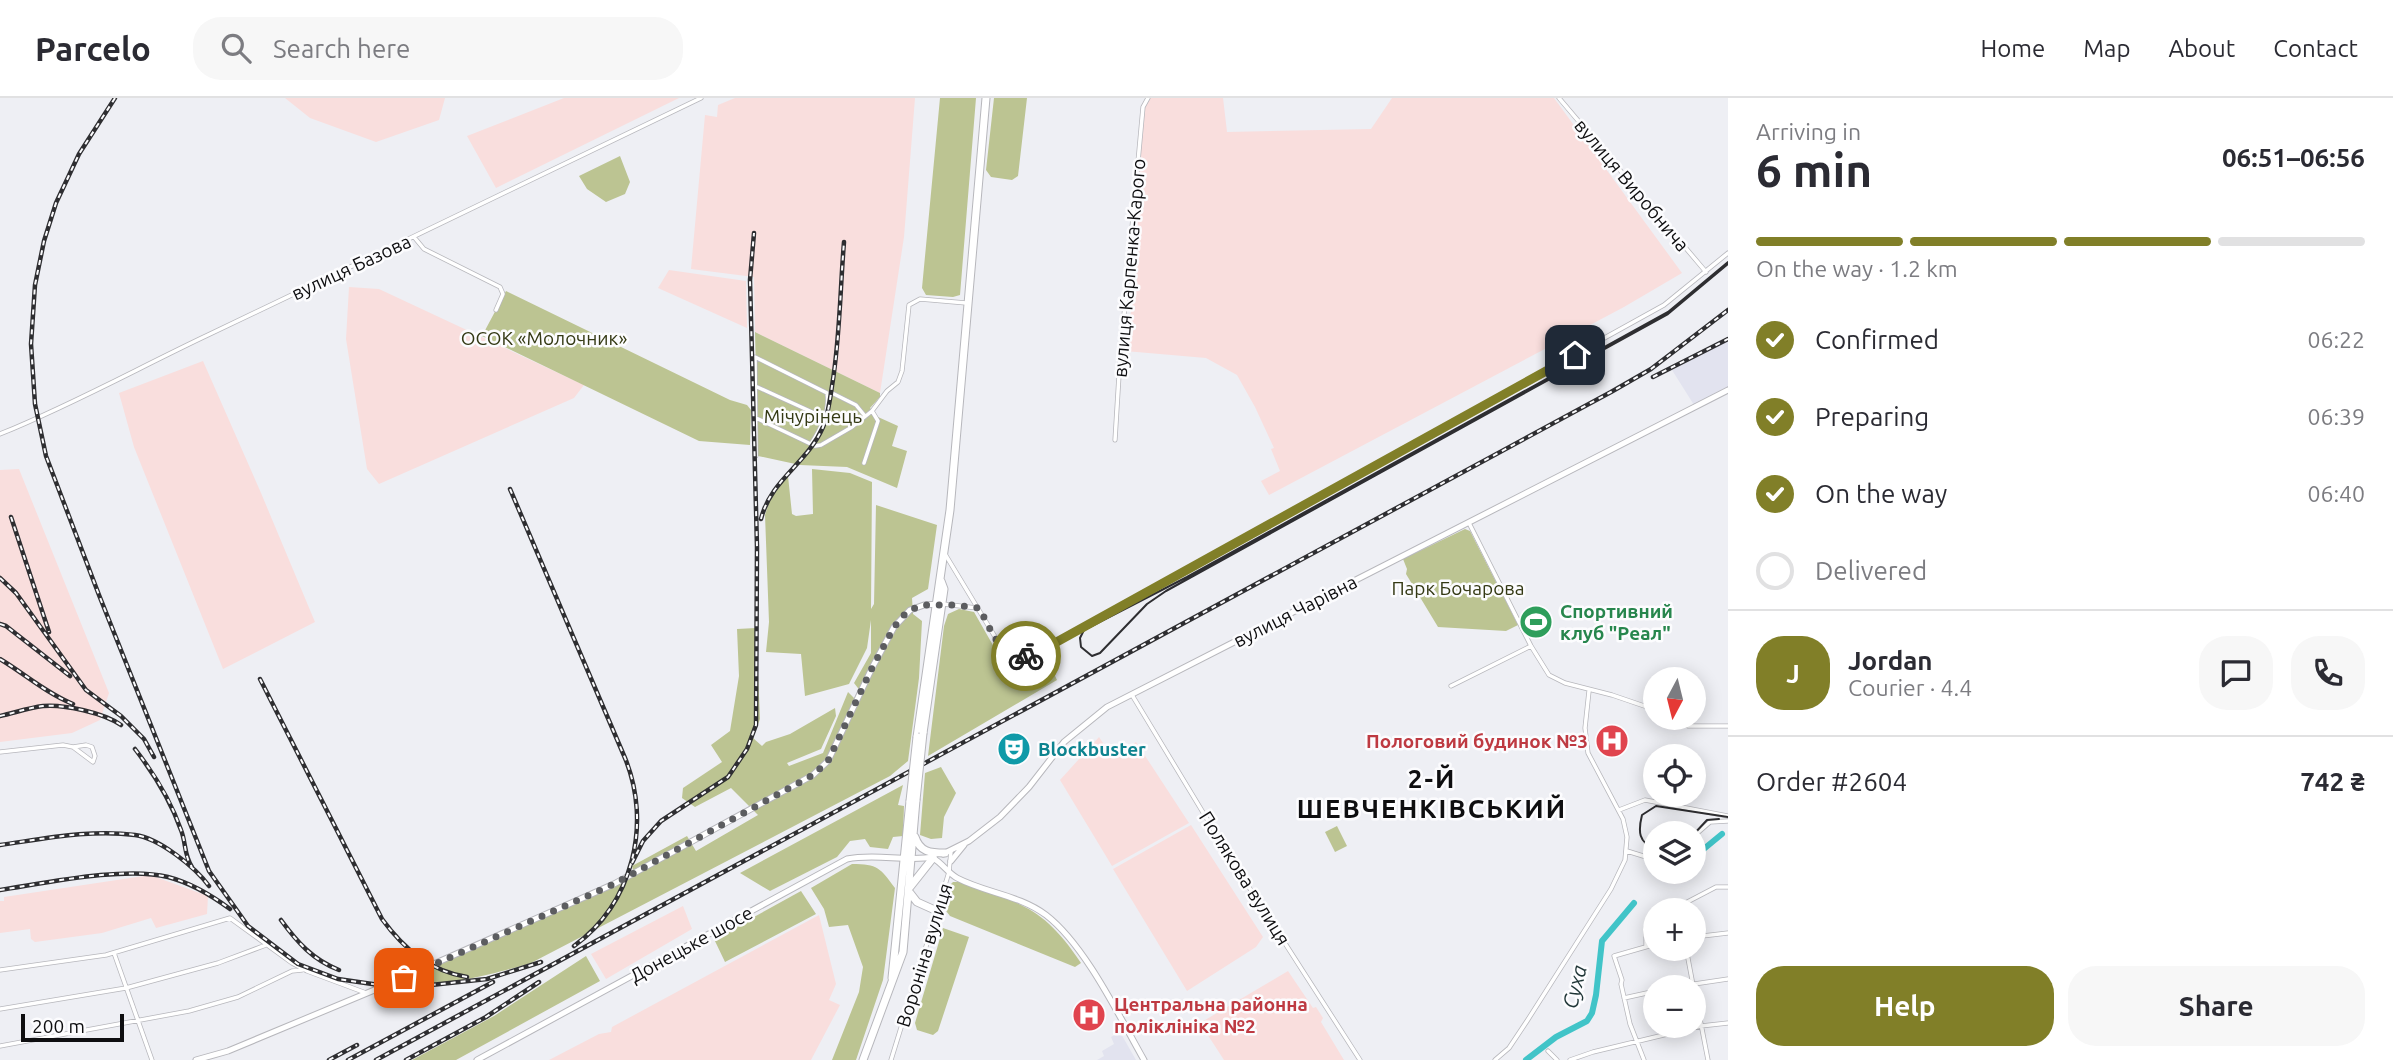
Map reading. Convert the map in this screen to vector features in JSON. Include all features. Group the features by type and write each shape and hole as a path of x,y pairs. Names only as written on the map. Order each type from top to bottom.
{"highway":[{"path":"863,1060 892,978 908,859 920,735 938,604 937,588 942,581 945,554 986,98"},
{"path":"892,978 899,967 907,922 910,890 908,859 914,835 913,801"},
{"path":"914,835 921,849 928,852 948,851"},
{"path":"910,890 933,858"},
{"path":"910,890 913,899 937,911"},
{"path":"907,922 913,908 925,904"}],"main road":[{"name":"вулиця Чарівна","path":"933,858 969,841 1000,817 1021,796 1064,742 1090,720 1132,695 1728,390"},
{"path":"196,1060 228,1051 368,993 614,884 813,775 828,761 894,627 910,610 938,604"},
{"path":"951,861 969,841"},
{"name":"Донецьке шосе","path":"477,1060 847,859 864,856 933,858"},
{"path":"933,858 959,878 1021,900 1046,915 1068,937 1095,975 1144,1060"}],"street":[{"name":"вулиця Базова","path":"0,434 99,390 201,338 701,98"},
{"name":"вулиця Карпенка-Карого","path":"1115,440 1143,107 1148,98"},
{"name":"вулиця Виробнича","path":"1559,98 1706,272"},
{"path":"414,237 424,249 500,287 503,293 496,310"},
{"path":"945,554 1007,653 1015,657 1036,653 1654,310 1728,253"},
{"path":"756,418 811,444 821,445 836,438 872,411 900,377 909,305 920,299 968,303"},
{"path":"756,456 755,357 827,393 822,425 811,444"},
{"path":"755,386 823,417"},
{"path":"832,393 856,405 865,416"},
{"path":"864,463 878,421 872,411"},
{"path":"1469,523 1531,646 1549,675 1589,691 1612,695 1643,706"},
{"path":"938,604 979,608"},
{"path":"1451,686 1531,646"},
{"path":"1495,1060 1508,1048 1575,947 1611,889 1625,860 1625,827 1619,810 1588,753 1585,728 1589,691"},
{"name":"Полякова вулиця","path":"1132,695 1236,867 1360,1060"},
{"path":"1706,726 1728,726"},
{"path":"0,752 86,745 92,747 95,756 93,762 73,747"},
{"path":"1619,810 1645,800 1728,816"},
{"path":"1706,826 1710,822 1728,821"},
{"name":"Вороніна вулиця","path":"891,1060 949,872 951,861 948,851"},
{"path":"1627,851 1643,856"},
{"path":"1695,898 1716,887 1728,887"},
{"path":"0,970 113,953 229,918 237,921 292,963 368,993"},
{"path":"1706,936 1728,933"},
{"path":"0,1009 126,988 218,964 266,945"},
{"path":"1643,947 1614,956 1622,980 1620,984 1630,1024 1644,1060"},
{"path":"113,953 152,1060"},
{"path":"292,963 292,971"},
{"path":"0,1046 189,1011 238,997 292,971 307,971"},
{"path":"1706,984 1728,979"},
{"path":"1624,998 1643,994"},
{"path":"1706,1025 1728,1023"},
{"path":"1570,1060 1654,1038"},
{"path":"1704,1038 1709,1060"},
{"path":"1549,1051 1557,1060"}],"shaded area":[{"path":"285,98 445,98 439,120 376,142 310,118"},
{"path":"564,98 679,98 496,188 467,136"},
{"path":"735,98 915,98 904,237 880,393 755,332 754,277 691,269 705,115 717,117 718,105"},
{"path":"1149,98 1223,98 1227,132 1371,129 1392,98 1554,98 1682,273 1624,307 1269,495 1261,481 1280,471 1271,449 1274,448 1237,375 1206,358 1125,351 1131,311 1134,194 1142,111"},
{"path":"669,270 746,281 747,328 658,288"},
{"path":"349,287 379,289 584,385 574,398 379,484 367,469 346,339"},
{"path":"1728,341 1728,387 1694,405 1672,370"},
{"path":"203,361 315,622 223,669 134,447 119,393"},
{"path":"19,469 109,693 100,720 72,733 0,742 0,470"},
{"path":"1099,737 1113,758 1136,742 1189,823 1112,866 1060,780"},
{"path":"1191,825 1263,937 1256,947 1187,991 1113,869"},
{"path":"150,875 208,896 207,914 156,928 151,918 102,933 35,942 31,939 30,929 0,933 0,901 4,901 4,897"},
{"path":"683,906 692,929 606,979 591,954"},
{"path":"819,915 836,984 829,1000 840,1005 811,1060 549,1060 599,1034 611,1032 612,1027"},
{"path":"1288,971 1323,1018 1321,1022 1344,1060 1224,1060 1200,1023"},
{"path":"1120,1032 1136,1060 1097,1060 1104,1056 1102,1051 1114,1044 1111,1037"}],"green space":[{"path":"940,98 976,98 960,295 953,297 926,295 922,288"},
{"path":"994,98 1027,98 1018,176 1012,180 991,177 986,170"},
{"path":"620,156 630,182 625,194 606,202 587,189 579,176"},
{"name":"ОСОК «Молочник»","path":"506,291 730,400 747,405 751,410 750,445 699,441 482,336"},
{"name":"Мічурінець","path":"755,332 880,393 880,397 870,408 878,417 898,426 892,446 907,451 897,488 847,467 800,465 758,456"},
{"path":"812,469 850,473 872,482 871,609 874,604 876,505 937,525 928,589 912,598 913,614 922,621 919,678 908,761 890,776 531,963 449,982 416,984 405,981 419,971 634,874 632,866 687,836 696,851 758,815 731,788 695,807 682,798 683,788 722,762 711,745 730,731 739,676 737,629 756,628 760,719 753,738 762,746 766,742 790,734 835,708 836,716 821,749 787,763 789,766 823,753 848,692 856,700 861,692 854,683 871,653 871,620 867,648 849,684 805,696 801,654 766,652 769,622 765,515 771,496 788,476 792,514 813,514"},
{"name":"Парк Бочарова","path":"1465,529 1470,531 1518,625 1506,631 1438,627 1406,574 1403,559"},
{"path":"959,609 974,612 998,654 1018,663 1045,655 1057,680 928,756 944,626 948,614"},
{"path":"941,767 956,793 944,817 942,838 931,839 920,835 925,773"},
{"path":"903,785 898,805 904,806 903,836 893,837 888,849 870,847 865,839 850,841 837,857 770,891 740,873"},
{"path":"1337,826 1347,846 1335,852 1325,832"},
{"path":"852,864 873,866 886,876 895,888 883,980 856,1060 832,1060 859,992 863,967 848,925 829,927 824,909 811,888"},
{"path":"953,882 960,882 1030,909 1055,930 1081,963 1075,967 950,916 943,907 949,886"},
{"path":"801,891 816,914 725,962 714,939"},
{"path":"943,928 969,937 938,1031 933,1035 917,1030 915,1023"},
{"path":"586,956 600,981 456,1060 412,1060 494,1016"}],"waterway":[{"name":"Суха","path":"1706,847 1722,834"},
{"name":"Суха","path":"1526,1060 1556,1037 1587,1021 1592,1013 1596,995 1602,941 1634,903"}],"tram line":[{"path":"1728,262 1668,312 1187,577 1084,630 1080,638 1081,647 1092,656 1100,653 1147,604 1166,591 1668,314 1728,264"},
{"path":"1643,840 1640,831 1642,815 1656,806 1728,817"},
{"path":"1706,821 1719,819"}],"railway":[{"path":"115,98 79,154 56,203 44,241 35,285 31,344 35,404 46,456 209,871 248,926 298,964 338,979 386,986 431,985 487,979 541,962"},
{"path":"632,863 643,841 661,821 728,777 747,749 756,725 757,547 750,280 754,233"},
{"path":"761,519 773,493 816,440 826,418 837,350 844,242"},
{"path":"376,1060 1611,392 1651,369 1728,310"},
{"path":"1653,377 1728,339"},
{"path":"510,489 625,758 637,809 632,861 623,885 611,908 574,946"},
{"path":"11,517 49,632"},
{"path":"0,578 16,593 86,690 121,716 144,739 154,757"},
{"path":"0,624 70,676"},
{"path":"0,659 73,704"},
{"path":"260,679 382,919 399,940 419,957 441,970 467,977"},
{"path":"0,716 43,706 62,706 94,713 121,725"},
{"path":"135,749 172,808 192,867"},
{"path":"0,845 84,834 135,835 176,854 209,886"},
{"path":"0,890 108,874 150,874 185,883 230,909"},
{"path":"281,920 306,950 339,970"},
{"path":"348,1060 493,982"},
{"path":"406,1060 486,1017 539,982"},
{"path":"329,1060 357,1045"}],"way so far":[{"path":"404,978 614,884 813,775 828,761 894,627 910,610 935,604 979,608 1003,650 1015,657 1026,656"}],"place":[{"name":"Спортивний клуб \"Реал\"","path":"1536,622"},
{"name":"Пологовий будинок №3","path":"1612,741"},
{"name":"Blockbuster","path":"1014,749"},
{"name":"Центральна районна поліклініка №2","path":"1089,1015"}],"district":[{"name":"2-Й ШЕВЧЕНКІВСЬКИЙ","path":"1432,794"}],"route":[{"path":"1026,656 1053,644 1575,355"}]}
